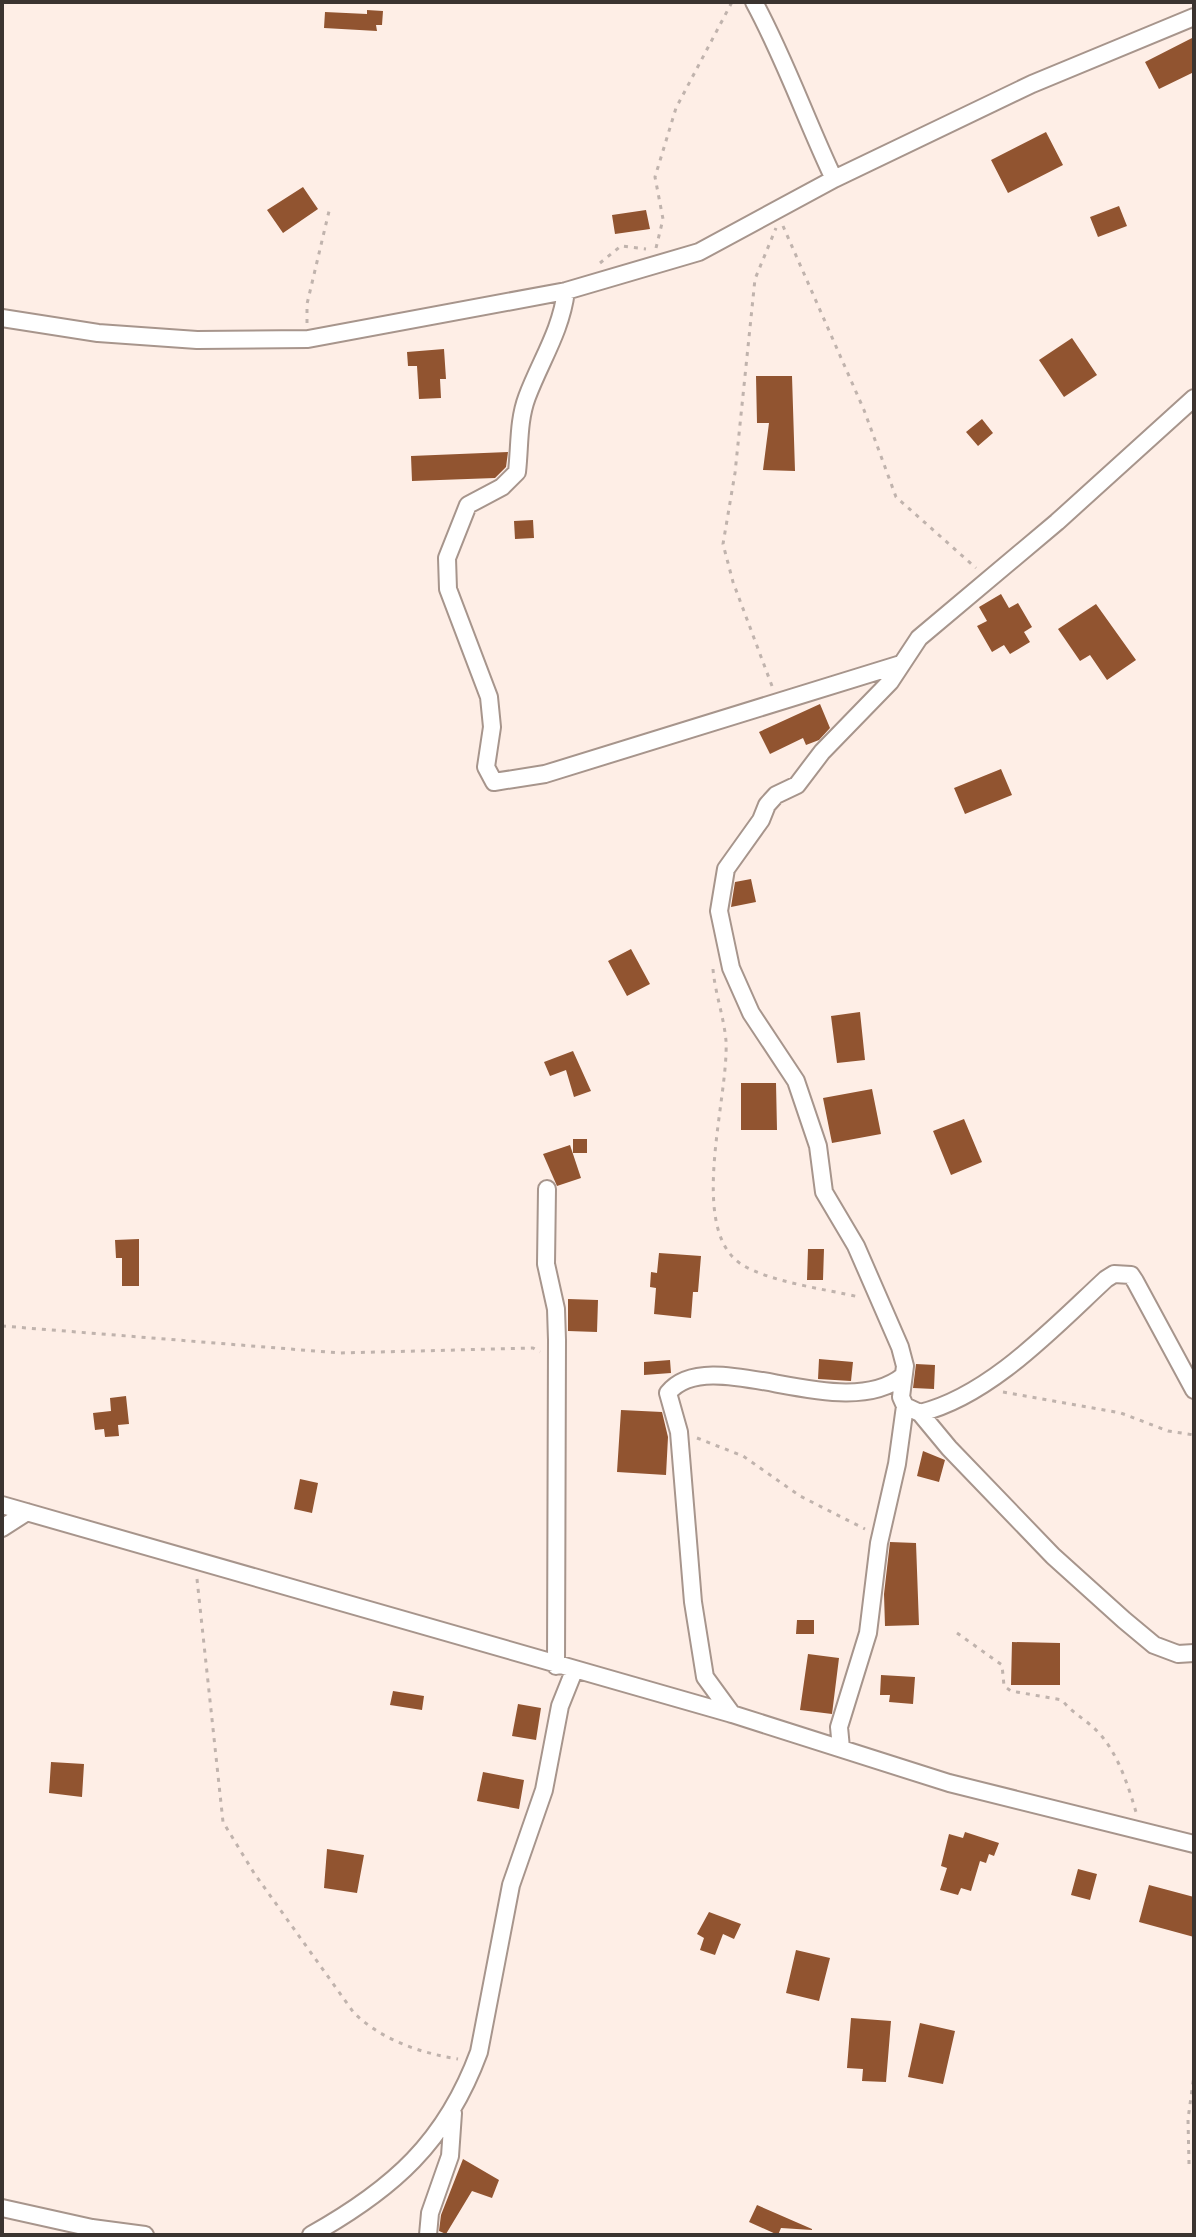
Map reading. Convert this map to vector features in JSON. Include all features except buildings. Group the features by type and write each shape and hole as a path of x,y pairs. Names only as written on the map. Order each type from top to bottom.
{"street":[{"path":"754,2 784,57 795,95 834,179"},
{"path":"2,318 98,333 197,340 308,339 566,291 699,252 834,179 1032,84 1194,17"},
{"path":"566,291 563,317 528,395 520,422 517,472 502,487 468,505 447,558 448,589 491,707 488,776 494,782 511,782 545,774 901,664"},
{"path":"1194,398 992,578 919,638 890,682 822,752 797,785 776,795 767,805 761,820 726,869 719,911 731,968 751,1013 796,1081 818,1146 824,1192 856,1246 900,1347 905,1366 901,1397 1053,1556 1124,1620 1154,1645 1178,1654 1194,1653"},
{"path":"547,1189 546,1264 556,1309 557,1361 556,1666"},
{"path":"912,1409 948,1405 1027,1352 1106,1279 1121,1273 1131,1275 1135,1281 1194,1390"},
{"path":"732,1714 705,1677 702,1664 679,1432 668,1393 683,1378 751,1380 852,1394 883,1389 903,1376"},
{"path":"841,1748 839,1727 868,1633 879,1543 912,1409"},
{"path":"2,1505 732,1714 949,1783 1194,1844"},
{"path":"2,1528 27,1512"},
{"path":"311,2235 337,2227 408,2169 454,2106 475,2062 511,1885 544,1790 560,1706 574,1671"},
{"path":"428,2235 430,2213 450,2156 454,2106"},
{"path":"2,2208 92,2228 145,2235"}],"path":[{"path":"584,286 593,270 621,246 656,250 663,219 655,177 676,108 732,2"},
{"path":"308,339 307,304 330,207"},
{"path":"777,701 743,611 723,544 735,473 755,279 780,219 864,410 896,497 970,565 992,578"},
{"path":"713,967 726,1038 726,1080 714,1191 714,1223 724,1247 741,1264 767,1274 878,1302"},
{"path":"2,1326 340,1353 533,1348 557,1361"},
{"path":"982,1382 994,1391 1121,1413 1168,1431 1194,1435"},
{"path":"679,1432 743,1456 800,1496 855,1522 879,1543"},
{"path":"195,1559 223,1822 254,1873 354,2013 372,2031 432,2055 475,2062"},
{"path":"957,1633 1002,1665 1004,1686 1011,1691 1062,1700 1072,1713 1099,1733 1129,1788 1142,1831"},
{"path":"1189,2164 1188,2119 1194,2075"}]}
